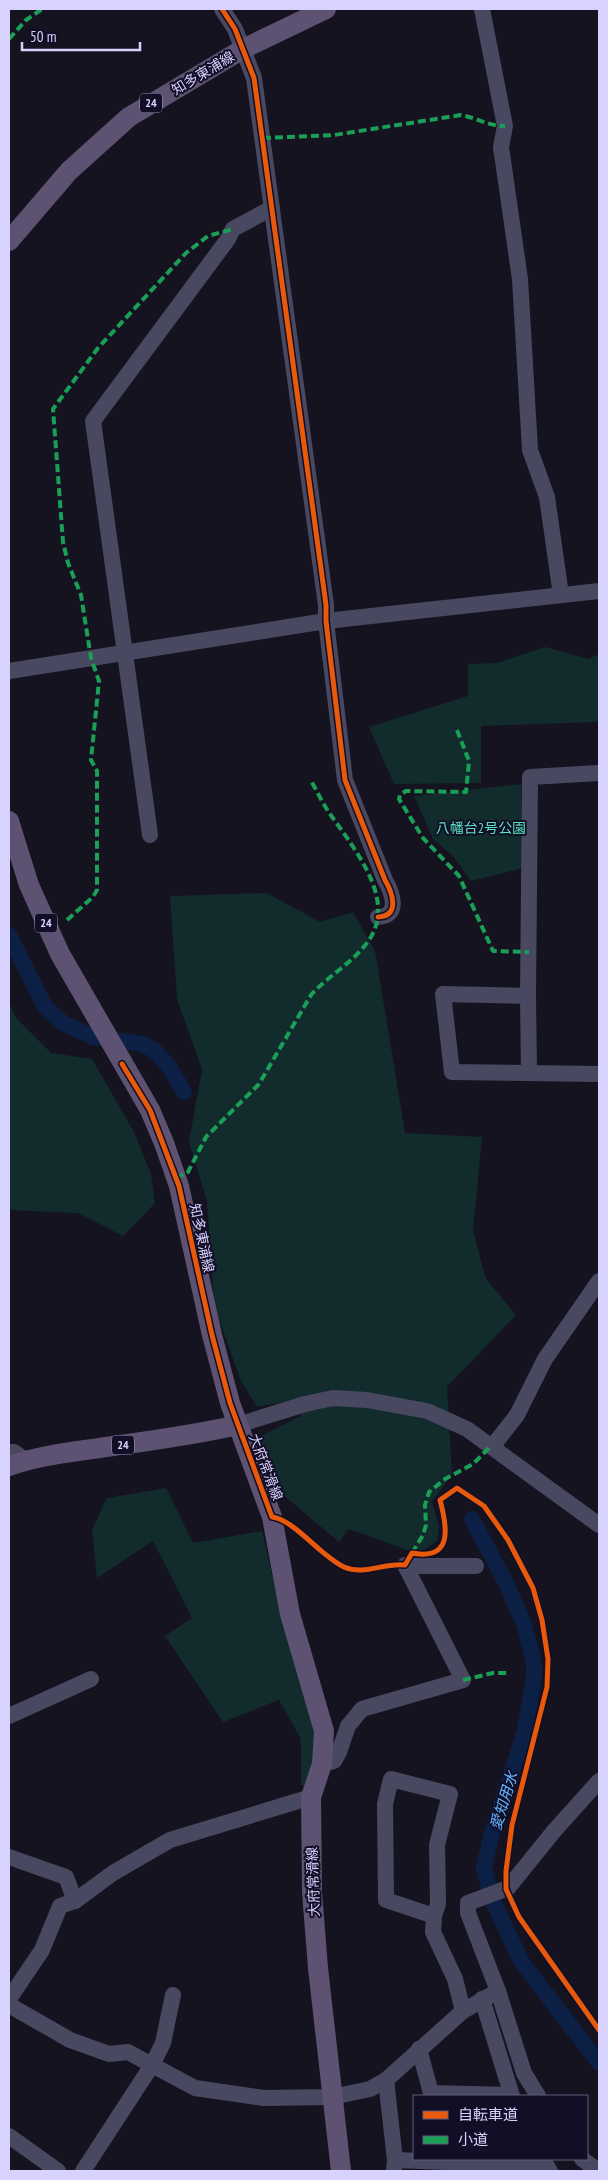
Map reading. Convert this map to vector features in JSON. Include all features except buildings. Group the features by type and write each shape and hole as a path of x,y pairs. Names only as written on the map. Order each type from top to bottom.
{"main road":[{"name":"知多東浦線","path":"9,241 69,171 129,117 243,49 326,9"},
{"name":"知多東浦線","path":"9,821 29,885 60,954 150,1110 179,1186 212,1336 238,1425"},
{"name":"24","path":"14,1459 198,1434 238,1425"},
{"name":"大府常滑線","path":"238,1425 272,1517 290,1614 324,1731 322,1764 311,1797 312,1892 341,2171"}],"street":[{"path":"222,9 235,29 254,78 326,605 326,621 346,780 394,895 392,910 384,916 378,916"},
{"path":"482,9 505,126 501,146 520,279 530,450 547,497 561,595"},
{"path":"150,835 93,421 228,239 233,229 272,208"},
{"path":"9,670 326,621 599,591"},
{"path":"529,1073 530,777 599,773"},
{"path":"528,996 443,994 452,1072 599,1074"},
{"path":"492,1447 517,1415 545,1359 599,1281"},
{"path":"238,1425 305,1404 333,1398 368,1400 427,1411 467,1429 599,1525"},
{"path":"322,1764 334,1761 340,1752 348,1726 362,1709 464,1680 406,1567 476,1566"},
{"path":"9,1716 91,1678"},
{"path":"434,1916 386,1900 385,1804 392,1779 450,1794 437,1845 438,1904 434,1916 434,1932 455,1979 463,2011"},
{"path":"537,2095 524,2073 498,1991 467,1908 468,1904 480,1898 508,1888 554,1831 599,1782"},
{"path":"9,1998 42,1950 60,1906 74,1901 113,1872 170,1840 311,1797"},
{"path":"9,1857 66,1878 74,1901"},
{"path":"9,2005 70,2040 109,2054 128,2052 195,2088 264,2098 332,2097 370,2089 386,2080 463,2011 498,1991"},
{"path":"83,2171 152,2064 163,2043 173,1995"},
{"path":"482,1999 512,2095"},
{"path":"419,2050 431,2093 485,2095"},
{"path":"386,2080 395,2166 541,2165"},
{"path":"9,2136 58,2171"},
{"path":"584,2160 599,2170"}],"green space":[{"path":"545,647 588,659 599,654 599,722 481,726 481,783 394,784 369,727 468,696 468,664 497,663"},
{"name":"八幡台2号公園","path":"521,784 523,868 471,881 453,856 433,839 414,796"},
{"path":"267,893 320,922 353,912 375,951 405,1133 482,1137 473,1231 486,1279 516,1315 447,1387 452,1474 432,1502 439,1526 437,1541 423,1551 407,1550 349,1529 339,1542 281,1493 255,1439 301,1416 294,1400 257,1407 240,1379 214,1304 207,1201 189,1142 202,1069 177,999 170,896"},
{"path":"9,1002 16,1018 51,1053 92,1059 134,1132 151,1174 155,1203 123,1236 78,1213 9,1210"},
{"path":"166,1488 193,1543 262,1531 282,1616 319,1732 306,1789 301,1785 301,1739 279,1700 223,1722 165,1636 192,1618 153,1541 97,1578 92,1530 107,1498"}],"waterway":[{"name":"愛知用水","path":"9,935 45,1007 63,1023 93,1037 143,1044 155,1051 170,1068 184,1092"},
{"name":"愛知用水","path":"472,1519 505,1581 524,1624 534,1663 534,1677 525,1731 491,1837 484,1867 492,1899 521,1961 599,2063"}],"marked path":[{"path":"9,39 26,20 42,9"},
{"path":"263,138 334,135 461,115 493,125 505,126"},
{"path":"67,920 93,897 97,890 97,771 91,760 99,681 91,658 81,595 68,563 63,542 53,409 98,348 186,253 208,236 233,229"},
{"path":"457,730 469,761 466,792 406,791 400,795 399,799 423,838 459,876 493,951 529,952"},
{"path":"176,1178 188,1172 206,1137 259,1084 311,995 363,948 377,924 378,907 375,890 368,872 326,808 311,781"},
{"path":"412,1553 423,1535 426,1525 425,1505 429,1492 445,1479 473,1464 491,1446"},
{"path":"463,1680 493,1673 509,1673"}],"cycle path":[{"path":"222,9 235,29 254,78 326,605 326,621 345,780 390,891 393,903 390,912 385,916 378,917"},
{"path":"122,1064 150,1110 179,1186 212,1335 230,1403 272,1517 299,1531 326,1555 344,1567 367,1570 390,1565 405,1565 412,1553 426,1554 435,1552 441,1547 445,1530 440,1500 457,1488 484,1506 508,1540 533,1588 542,1620 548,1659 547,1687 512,1825 506,1871 506,1889 519,1917 599,2030"}]}
